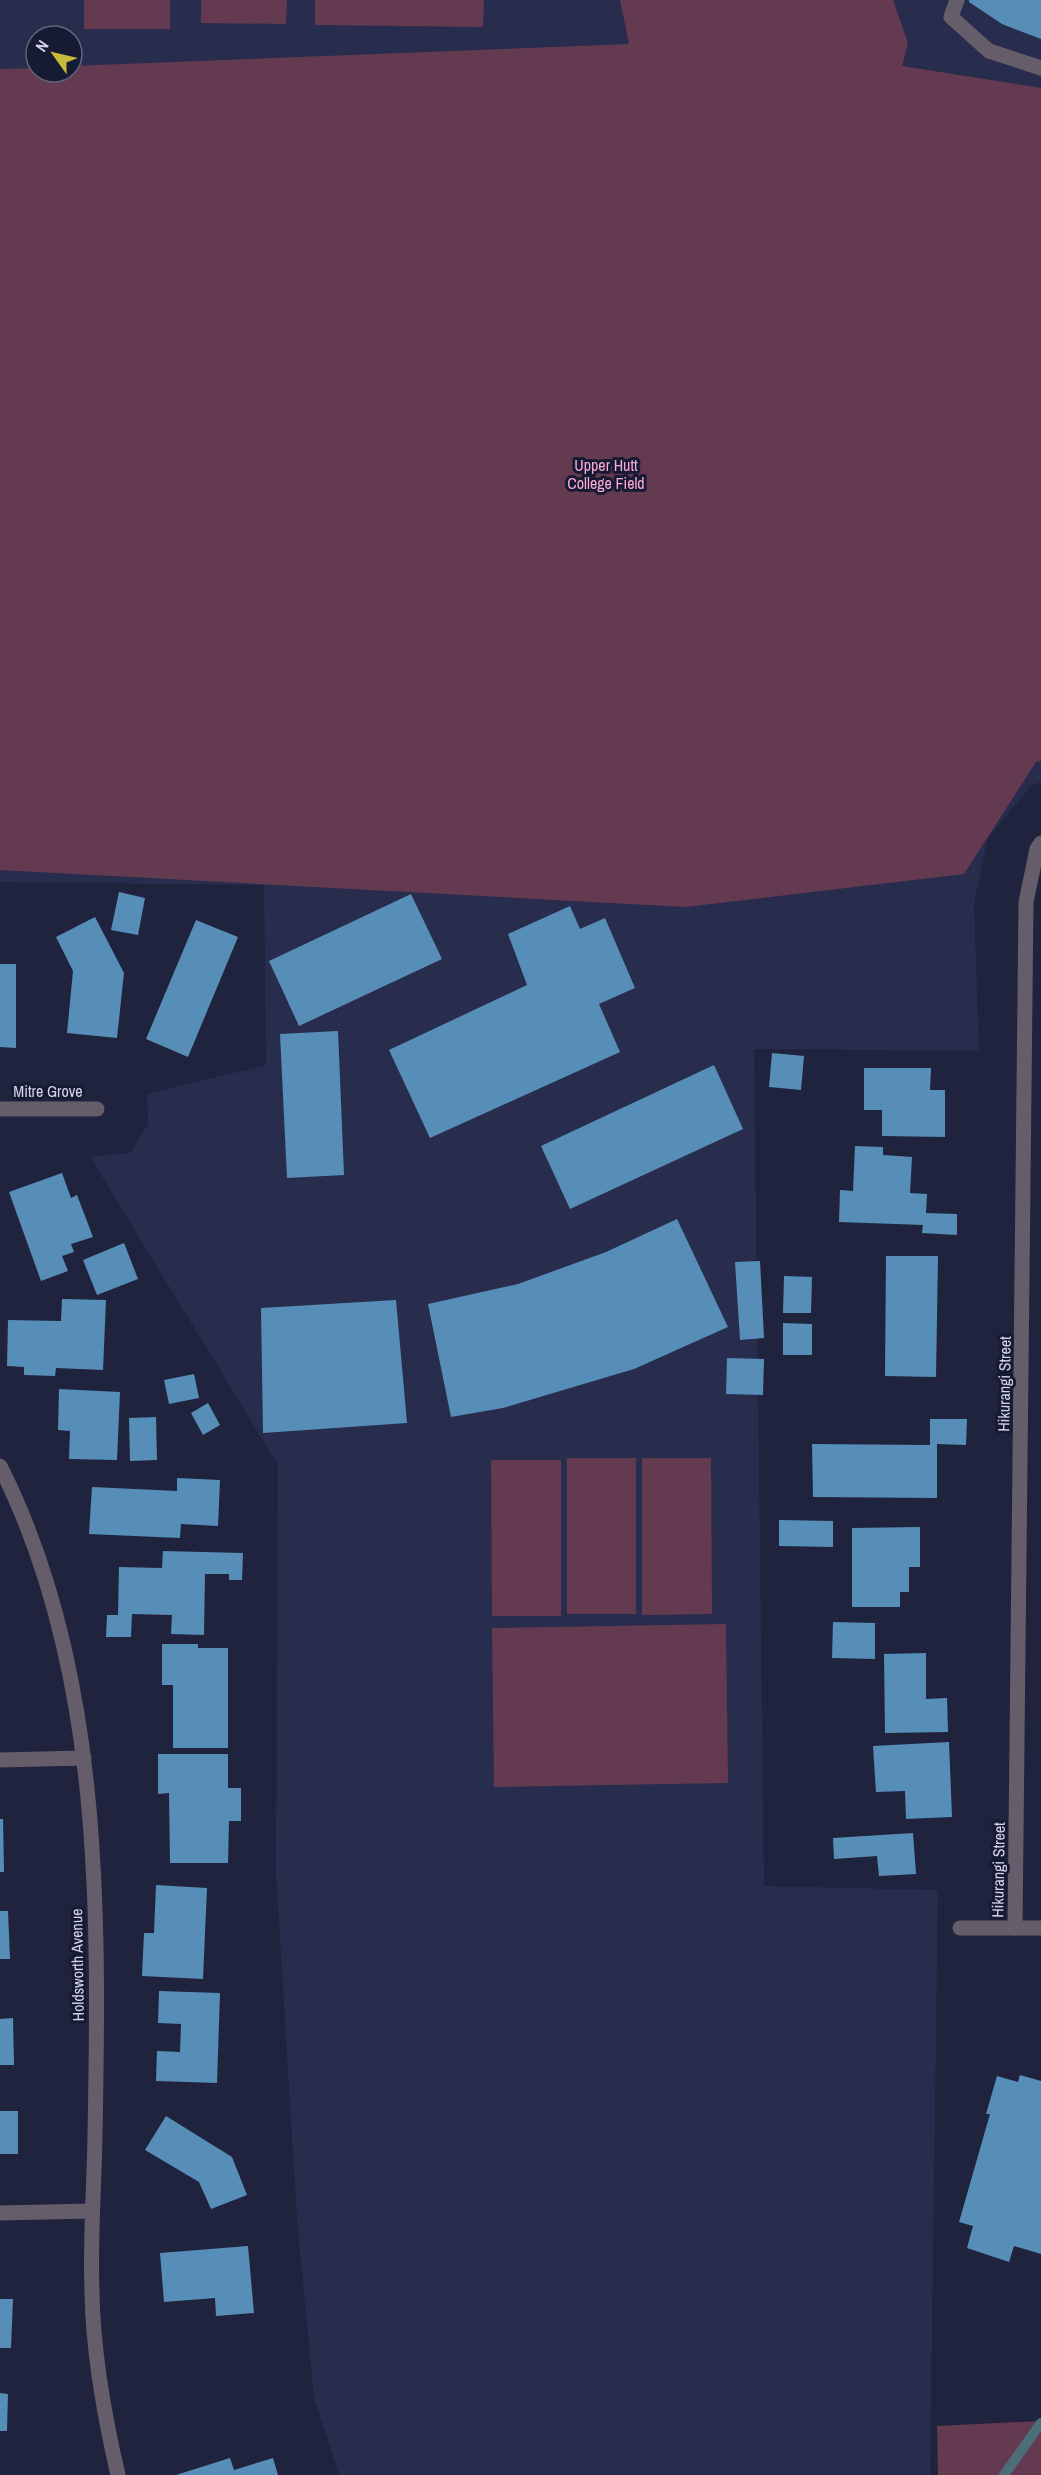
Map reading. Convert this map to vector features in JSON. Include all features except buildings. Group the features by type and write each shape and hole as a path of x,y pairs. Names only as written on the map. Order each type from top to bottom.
{"street":[{"path":"957,0 951,17 989,51 1041,68"},
{"name":"Hikurangi Street","path":"1015,1928 1026,902 1037,849 1041,843"},
{"name":"Mitre Grove","path":"0,1109 97,1109"},
{"name":"Holdsworth Avenue","path":"0,1466 29,1531 46,1580 74,1694 84,1758 96,1926 92,2293 96,2355 104,2418 118,2475"},
{"path":"0,1760 84,1758"},
{"path":"960,1928 1041,1928"},
{"path":"0,2213 92,2211"}],"shaded area":[{"path":"0,0 1041,0 1041,782 1032,785 988,838 974,903 979,1051 754,1049 764,1886 938,1890 930,2475 339,2475 314,2397 297,2219 276,1872 278,1465 90,1157 130,1153 148,1124 147,1094 266,1065 264,885 0,882"}],"green space":[{"path":"84,0 170,0 170,29 84,29"},
{"path":"201,0 287,0 286,24 201,23"},
{"path":"315,0 484,0 483,27 315,25"},
{"name":"Upper Hutt College Field","path":"620,0 893,0 908,43 902,66 1041,88 1041,761 1036,762 964,874 686,907 0,870 0,69 24,68 24,84 84,84 84,66 629,44"},
{"path":"567,1458 636,1458 636,1614 567,1614"},
{"path":"642,1458 711,1458 712,1614 642,1615"},
{"path":"491,1460 561,1460 561,1616 492,1616"},
{"path":"726,1624 728,1783 494,1787 492,1628"},
{"path":"1041,2421 1041,2475 938,2475 937,2426"}],"waterway":[{"path":"1004,2475 1041,2423"}]}
